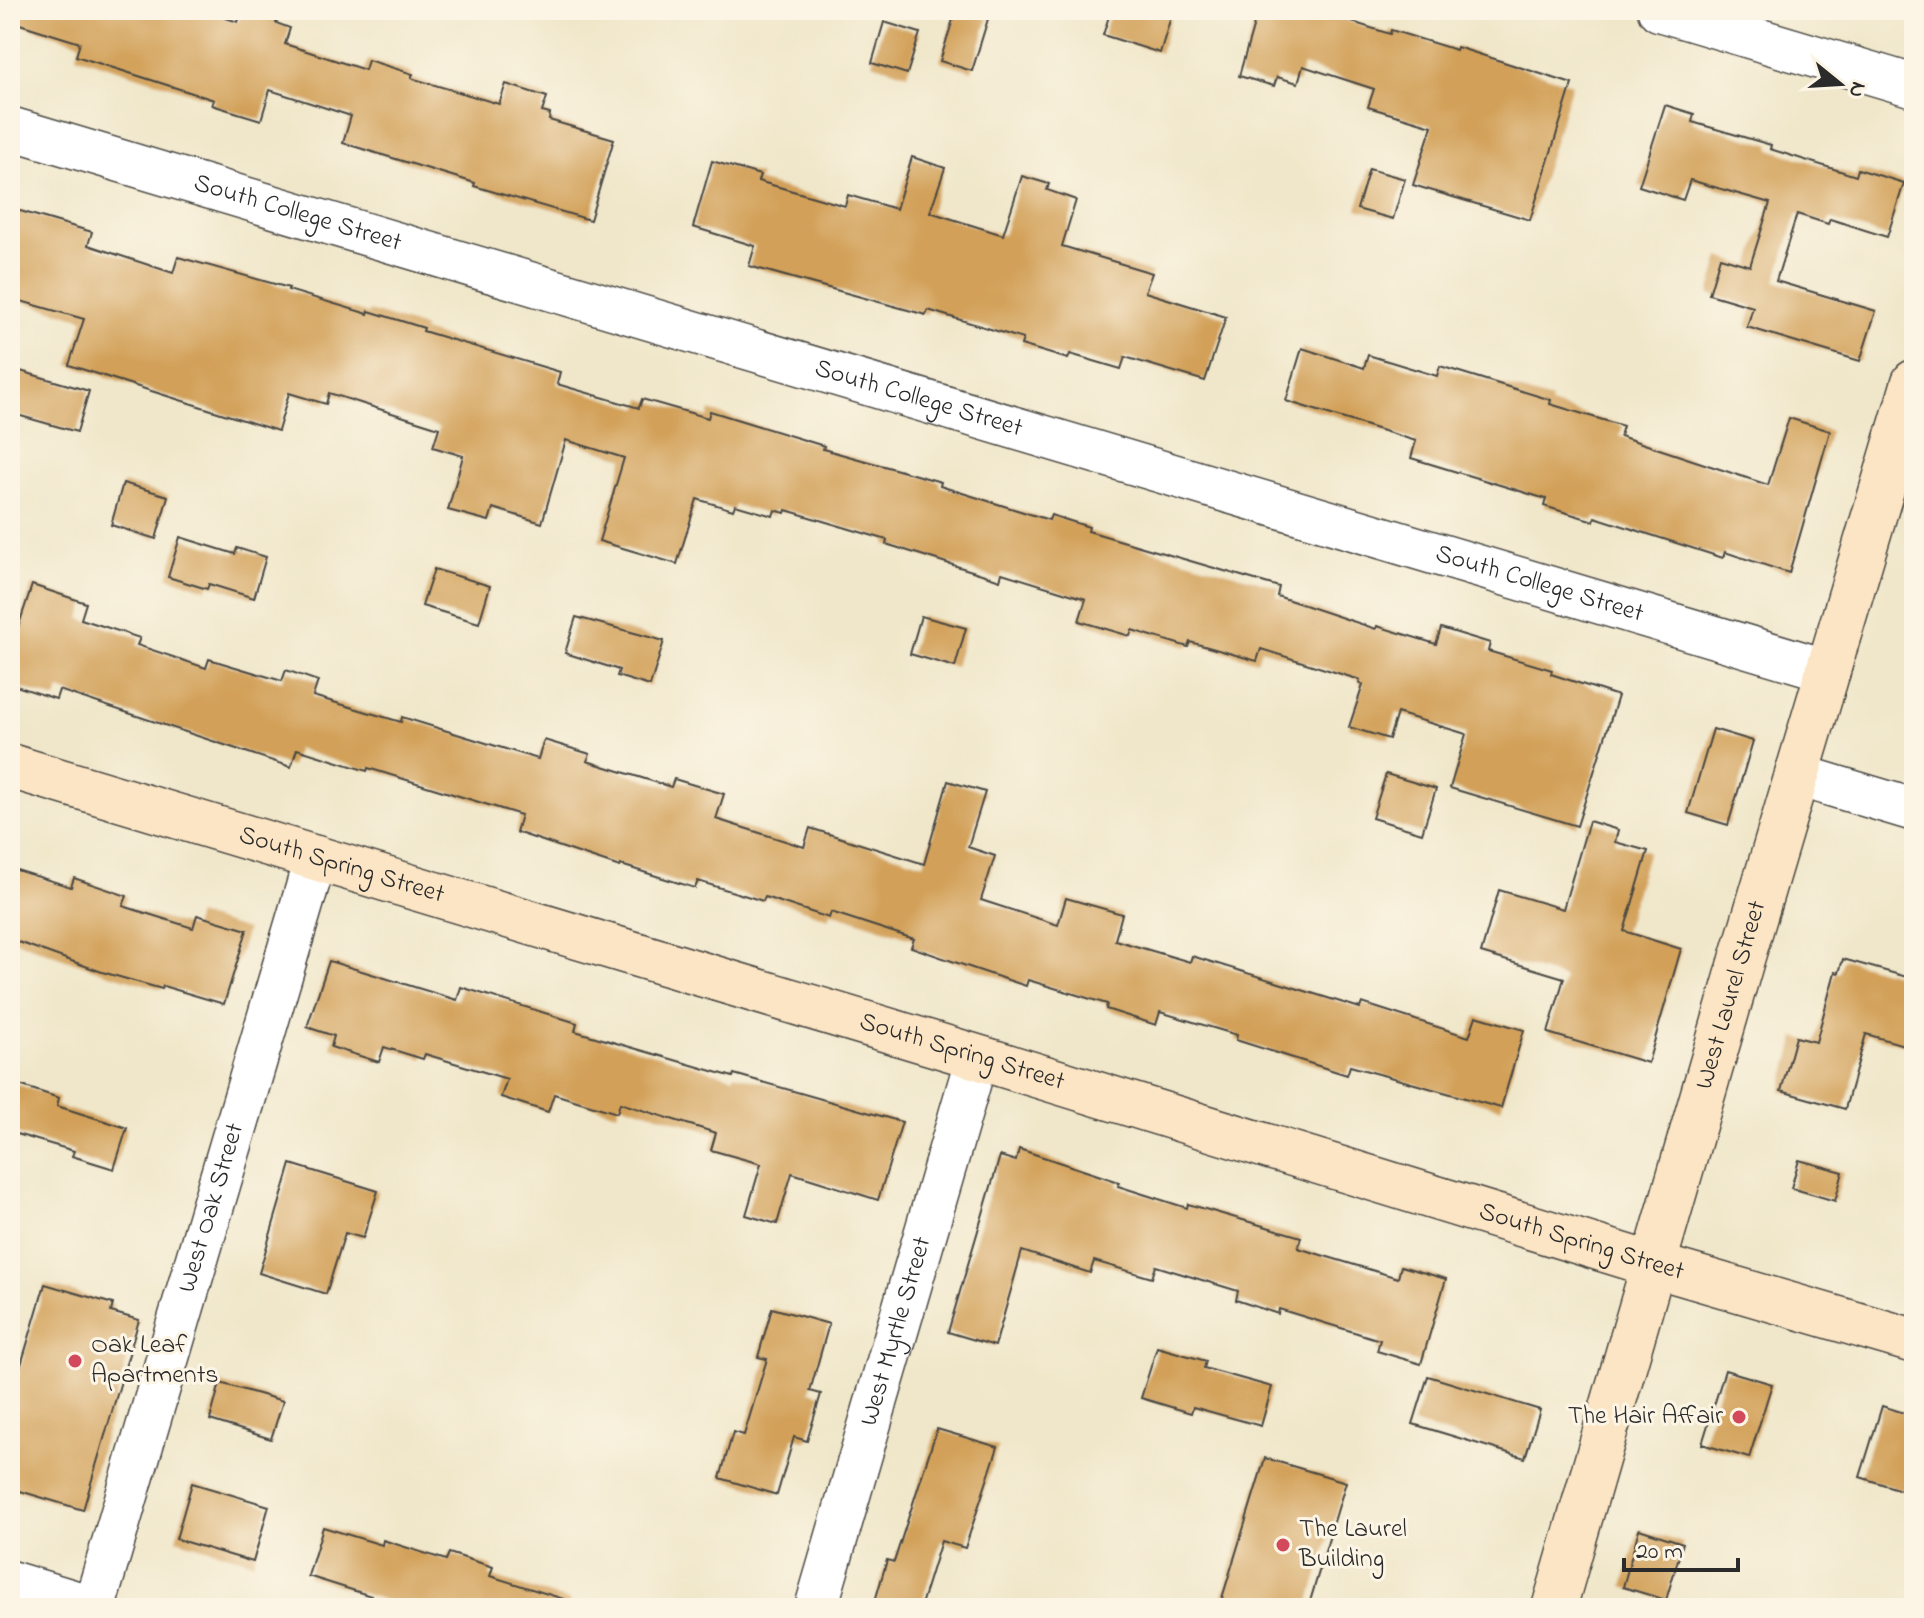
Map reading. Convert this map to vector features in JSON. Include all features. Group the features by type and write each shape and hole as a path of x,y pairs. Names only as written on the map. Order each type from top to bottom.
{"street":[{"path":"1659,10 1914,86"},
{"name":"South College Street","path":"10,128 1829,671"},
{"name":"West Laurel Street","path":"1554,1608 1914,382"},
{"name":"South Spring Street","path":"10,766 977,1057 1654,1265 1914,1341"},
{"path":"1797,775 1914,810"},
{"name":"West Oak Street","path":"95,1608 316,857"},
{"name":"West Myrtle Street","path":"816,1608 977,1057"},
{"path":"10,1582 95,1608"}],"building":[{"path":"10,10 201,10 238,22 242,10 280,10 276,23 290,28 285,44 365,70 368,60 413,74 411,78 499,104 506,84 547,97 542,112 550,114 549,120 614,139 590,220 343,143 351,116 270,90 261,120 212,105 214,100 76,56 80,43 10,21"},
{"path":"956,10 988,19 972,71 940,61"},
{"path":"1111,10 1173,10 1160,53 1103,35"},
{"path":"1258,10 1314,10 1390,34 1391,30 1456,50 1457,47 1572,84 1530,220 1413,185 1432,126 1368,107 1374,89 1303,66 1298,83 1277,77 1274,86 1239,76"},
{"path":"884,22 920,33 907,74 872,63"},
{"path":"1665,105 1694,114 1692,122 1771,145 1770,149 1856,176 1858,169 1904,183 1887,237 1830,219 1828,224 1797,214 1776,281 1876,311 1860,361 1747,327 1753,307 1709,294 1720,257 1750,266 1770,203 1690,180 1683,200 1639,186"},
{"path":"912,157 945,168 930,212 1003,235 1022,176 1049,184 1047,190 1076,200 1062,246 1152,273 1145,292 1226,317 1205,381 1125,357 1121,369 1070,354 1068,359 1021,345 1023,339 928,310 926,315 749,266 755,246 693,227 712,161 760,175 758,181 845,206 848,195 896,209"},
{"path":"1369,169 1405,179 1393,219 1357,209"},
{"path":"10,208 92,232 88,245 173,273 178,257 368,314 369,311 424,328 423,331 560,372 557,384 639,408 642,399 708,418 710,411 824,446 823,449 941,482 940,486 1049,520 1051,515 1089,527 1088,531 1279,587 1277,596 1376,629 1377,626 1436,644 1441,628 1490,643 1488,651 1552,670 1551,674 1618,696 1577,826 1450,788 1466,734 1397,713 1389,739 1349,727 1363,685 1359,683 1360,680 1261,649 1257,661 1190,642 1188,647 1132,630 1130,636 1079,621 1086,599 1002,573 1000,580 886,544 887,540 786,510 785,513 775,510 773,516 735,505 733,510 697,499 677,564 599,541 624,458 566,440 542,523 493,508 489,521 448,510 463,456 433,447 439,428 329,393 326,404 289,393 278,431 69,365 84,319 10,298"},
{"path":"1302,348 1364,368 1368,355 1437,376 1440,366 1623,426 1620,436 1768,485 1789,418 1830,431 1789,573 1725,552 1723,558 1595,517 1594,521 1544,506 1546,499 1411,458 1416,441 1286,401"},
{"path":"10,368 89,391 77,432 10,413"},
{"path":"123,483 168,496 156,539 111,525"},
{"path":"180,537 235,554 237,548 266,557 254,598 209,584 207,589 168,577"},
{"path":"434,569 490,586 479,623 422,606"},
{"path":"32,585 86,603 81,619 140,638 137,645 206,668 209,659 282,681 286,670 318,681 313,696 401,722 402,717 538,759 544,740 590,754 587,761 671,787 674,779 724,794 716,819 804,847 810,828 924,864 948,781 985,792 968,847 995,856 981,900 1058,925 1066,898 1122,914 1115,940 1190,962 1192,956 1360,1008 1362,1003 1469,1037 1476,1016 1524,1030 1501,1108 1350,1066 1347,1075 1236,1040 1237,1035 1160,1012 1156,1025 1106,1009 1107,1004 1028,980 1026,986 911,947 914,939 831,912 829,918 765,897 763,901 698,881 695,888 620,867 516,832 521,815 368,768 367,771 297,749 291,767 59,690 56,699 10,684 10,652"},
{"path":"921,616 966,628 955,667 910,654"},
{"path":"576,617 664,641 650,686 617,676 619,670 565,653"},
{"path":"1713,729 1753,741 1728,825 1688,813"},
{"path":"1386,774 1436,789 1422,833 1372,818"},
{"path":"1589,821 1618,830 1615,842 1648,851 1624,931 1681,949 1648,1063 1548,1033 1564,978 1481,953 1499,890 1563,909"},
{"path":"10,868 71,887 74,878 127,896 123,906 193,928 197,915 247,930 224,1004 102,972 10,939"},
{"path":"1843,959 1914,979 1914,1048 1866,1034 1845,1109 1781,1091 1796,1037 1816,1042 1835,972 1839,973"},
{"path":"329,961 457,1000 461,987 577,1023 575,1031 902,1122 878,1200 792,1173 777,1224 746,1215 761,1164 711,1150 716,1133 620,1103 617,1113 554,1094 548,1112 501,1097 507,1079 425,1054 423,1059 384,1047 379,1062 331,1047 334,1036 307,1027"},
{"path":"10,1082 59,1098 57,1106 127,1128 114,1169 72,1156 74,1151 10,1132"},
{"path":"1019,1149 1187,1208 1188,1204 1301,1237 1298,1248 1398,1278 1401,1266 1446,1279 1421,1364 1377,1351 1380,1340 1279,1309 1278,1314 1236,1300 1238,1291 1156,1266 1152,1278 1094,1261 1090,1273 1022,1251 995,1346 948,1332 1000,1156 1016,1161"},
{"path":"1799,1160 1843,1172 1835,1201 1791,1188"},
{"path":"291,1164 378,1191 363,1238 345,1233 326,1294 259,1273"},
{"name":"Oak Leaf Apartments","path":"45,1284 113,1304 111,1312 139,1320 83,1510 10,1488 10,1402"},
{"path":"772,1308 829,1324 810,1391 821,1394 807,1441 794,1437 777,1495 720,1478 733,1432 744,1435 767,1359 758,1357"},
{"path":"1157,1347 1206,1361 1204,1368 1272,1387 1261,1426 1193,1407 1191,1413 1141,1398"},
{"path":"1725,1370 1772,1384 1749,1458 1702,1444"},
{"path":"1428,1376 1540,1410 1525,1458 1413,1424"},
{"path":"220,1383 283,1401 271,1439 210,1420"},
{"path":"1882,1406 1914,1416 1914,1470 1907,1492 1860,1477"},
{"path":"937,1429 998,1447 965,1548 941,1541 920,1608 873,1608 887,1560 894,1562"},
{"name":"The Laurel Building","path":"1265,1458 1346,1482 1308,1608 1219,1608"},
{"path":"192,1483 269,1506 253,1562 176,1539"},
{"path":"323,1527 382,1545 383,1540 446,1560 449,1553 493,1567 490,1576 570,1601 569,1608 409,1608 308,1576"},
{"path":"1639,1529 1683,1543 1666,1600 1623,1587"}],"place":[{"name":"Oak Leaf Apartments","path":"75,1361"},
{"name":"The Hair Affair","path":"1739,1417"},
{"name":"The Laurel Building","path":"1283,1545"}]}
